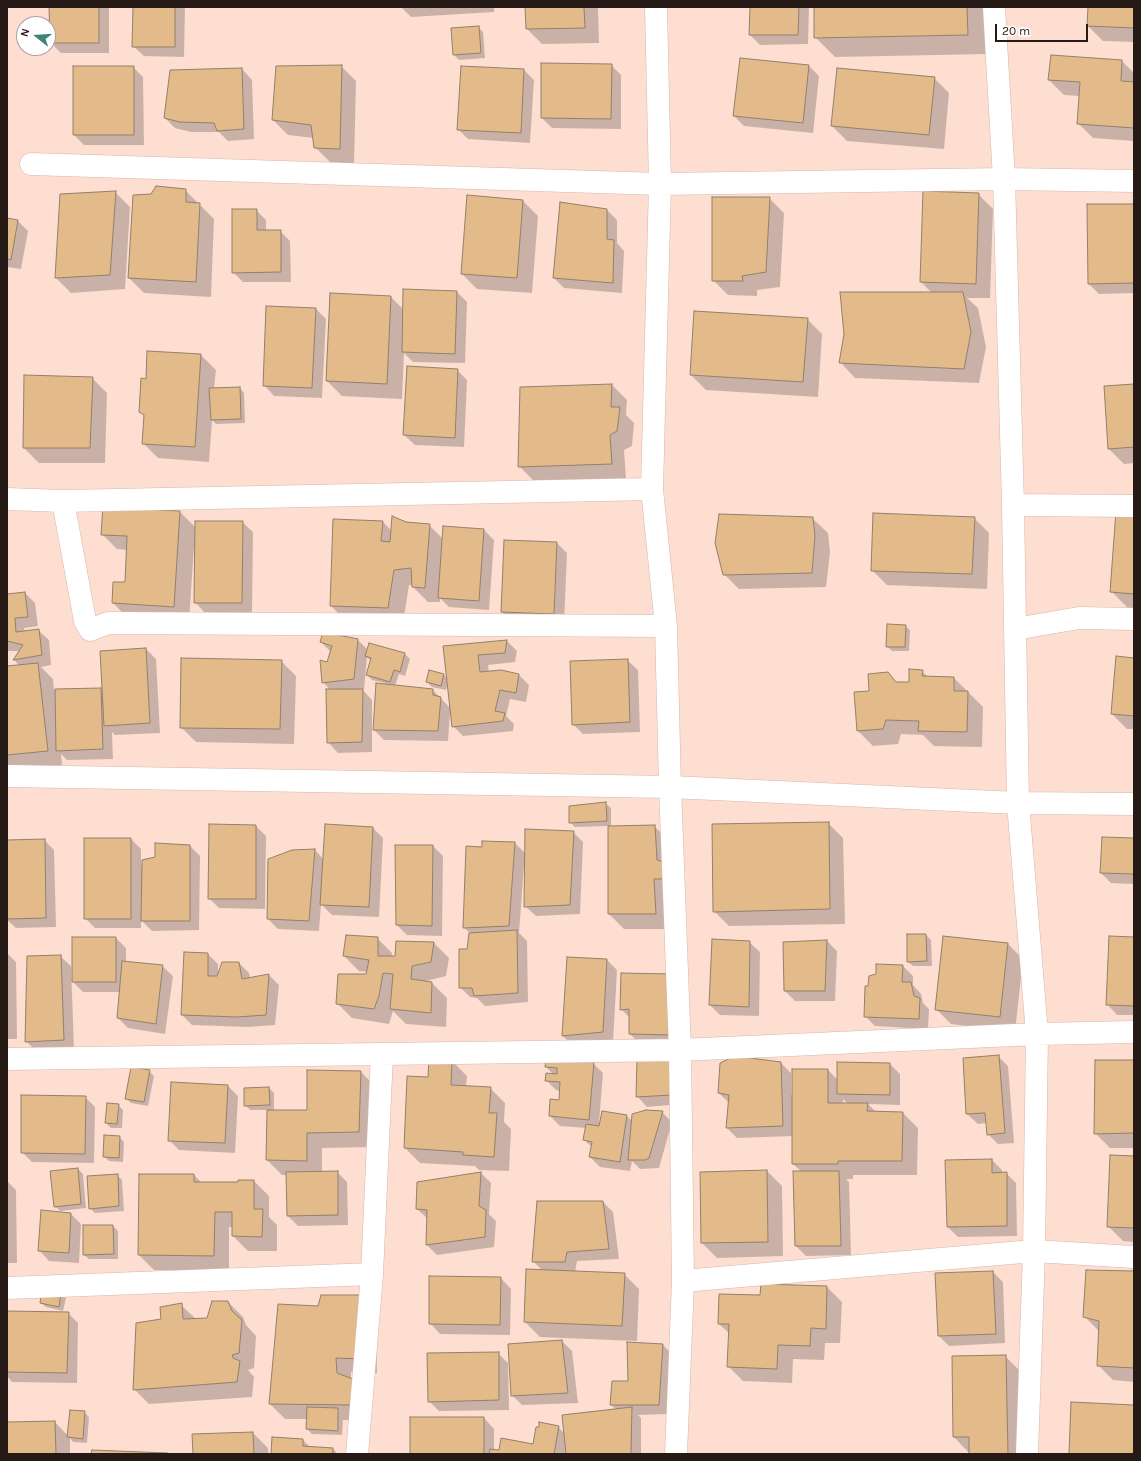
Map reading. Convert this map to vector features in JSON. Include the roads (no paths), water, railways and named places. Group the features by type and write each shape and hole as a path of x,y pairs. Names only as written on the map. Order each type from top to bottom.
{"street":[{"path":"656,7 660,184 652,489 666,626 670,787 680,1050 683,1281 676,1454"},
{"path":"994,7 1004,179 1013,505 1018,803 1036,1034 1034,1251 1027,1454"},
{"path":"31,164 660,184 1004,179 1134,180"},
{"path":"7,499 63,501 652,489"},
{"path":"63,501 85,621 90,630 108,623 666,626"},
{"path":"1013,505 1134,506"},
{"path":"1015,629 1079,618 1134,619"},
{"path":"7,776 670,787 1018,803 1134,804"},
{"path":"7,1059 680,1050 1036,1034 1134,1032"},
{"path":"357,1454 372,1274 382,1054"},
{"path":"683,1281 1034,1251 1134,1257"},
{"path":"7,1288 372,1274"}]}
